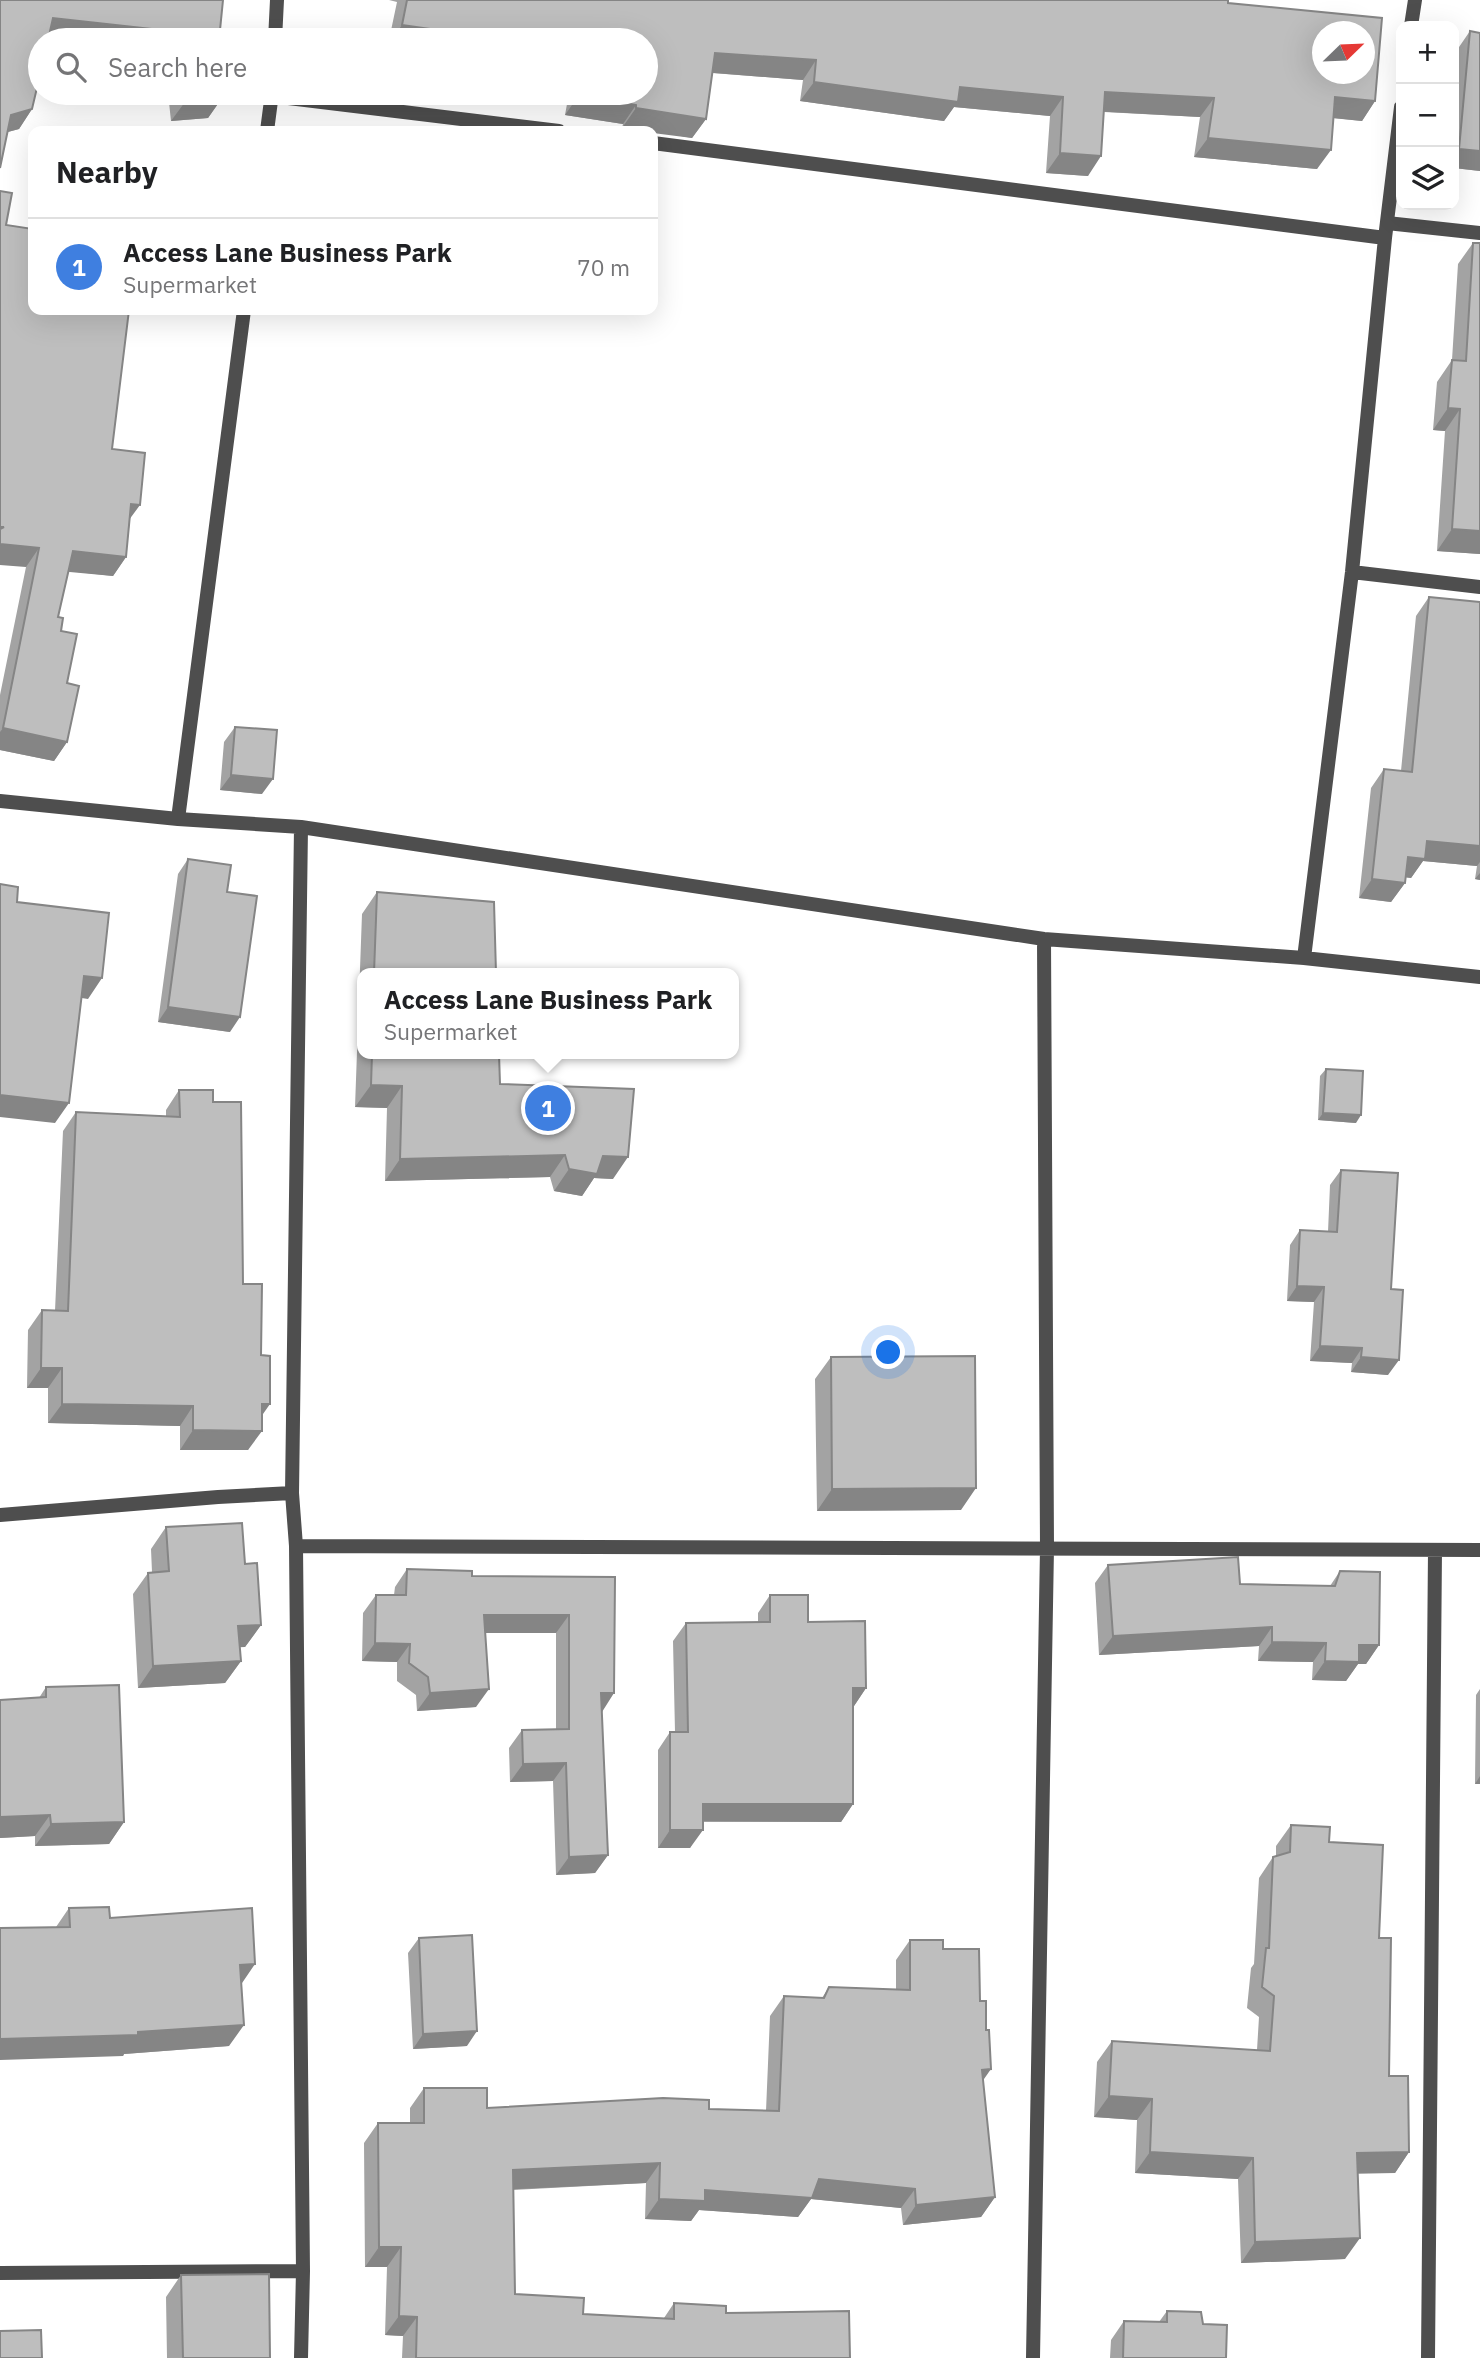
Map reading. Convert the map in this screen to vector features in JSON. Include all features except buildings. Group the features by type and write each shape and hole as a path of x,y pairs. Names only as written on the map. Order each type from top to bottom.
{"street":[{"path":"276,28 277,0"},
{"path":"1412,21 1415,0"},
{"path":"268,126 271,105"},
{"path":"357,105 520,126"},
{"path":"658,144 1386,231 1480,233"},
{"path":"1304,958 1352,572 1396,147"},
{"path":"178,819 243,315"},
{"path":"1352,572 1480,587"},
{"path":"0,801 178,819 301,827 1044,939 1304,958 1480,977"},
{"path":"301,827 292,1493 296,1546 303,2271 301,2358"},
{"path":"1033,2358 1046,1548 1044,939"},
{"path":"0,1515 292,1493"},
{"path":"296,1546 1480,1550"},
{"path":"1428,2358 1435,1550"},
{"path":"0,2273 303,2271"}],"place":[{"name":"Access Lane Business Park","path":"548,1108"}]}
